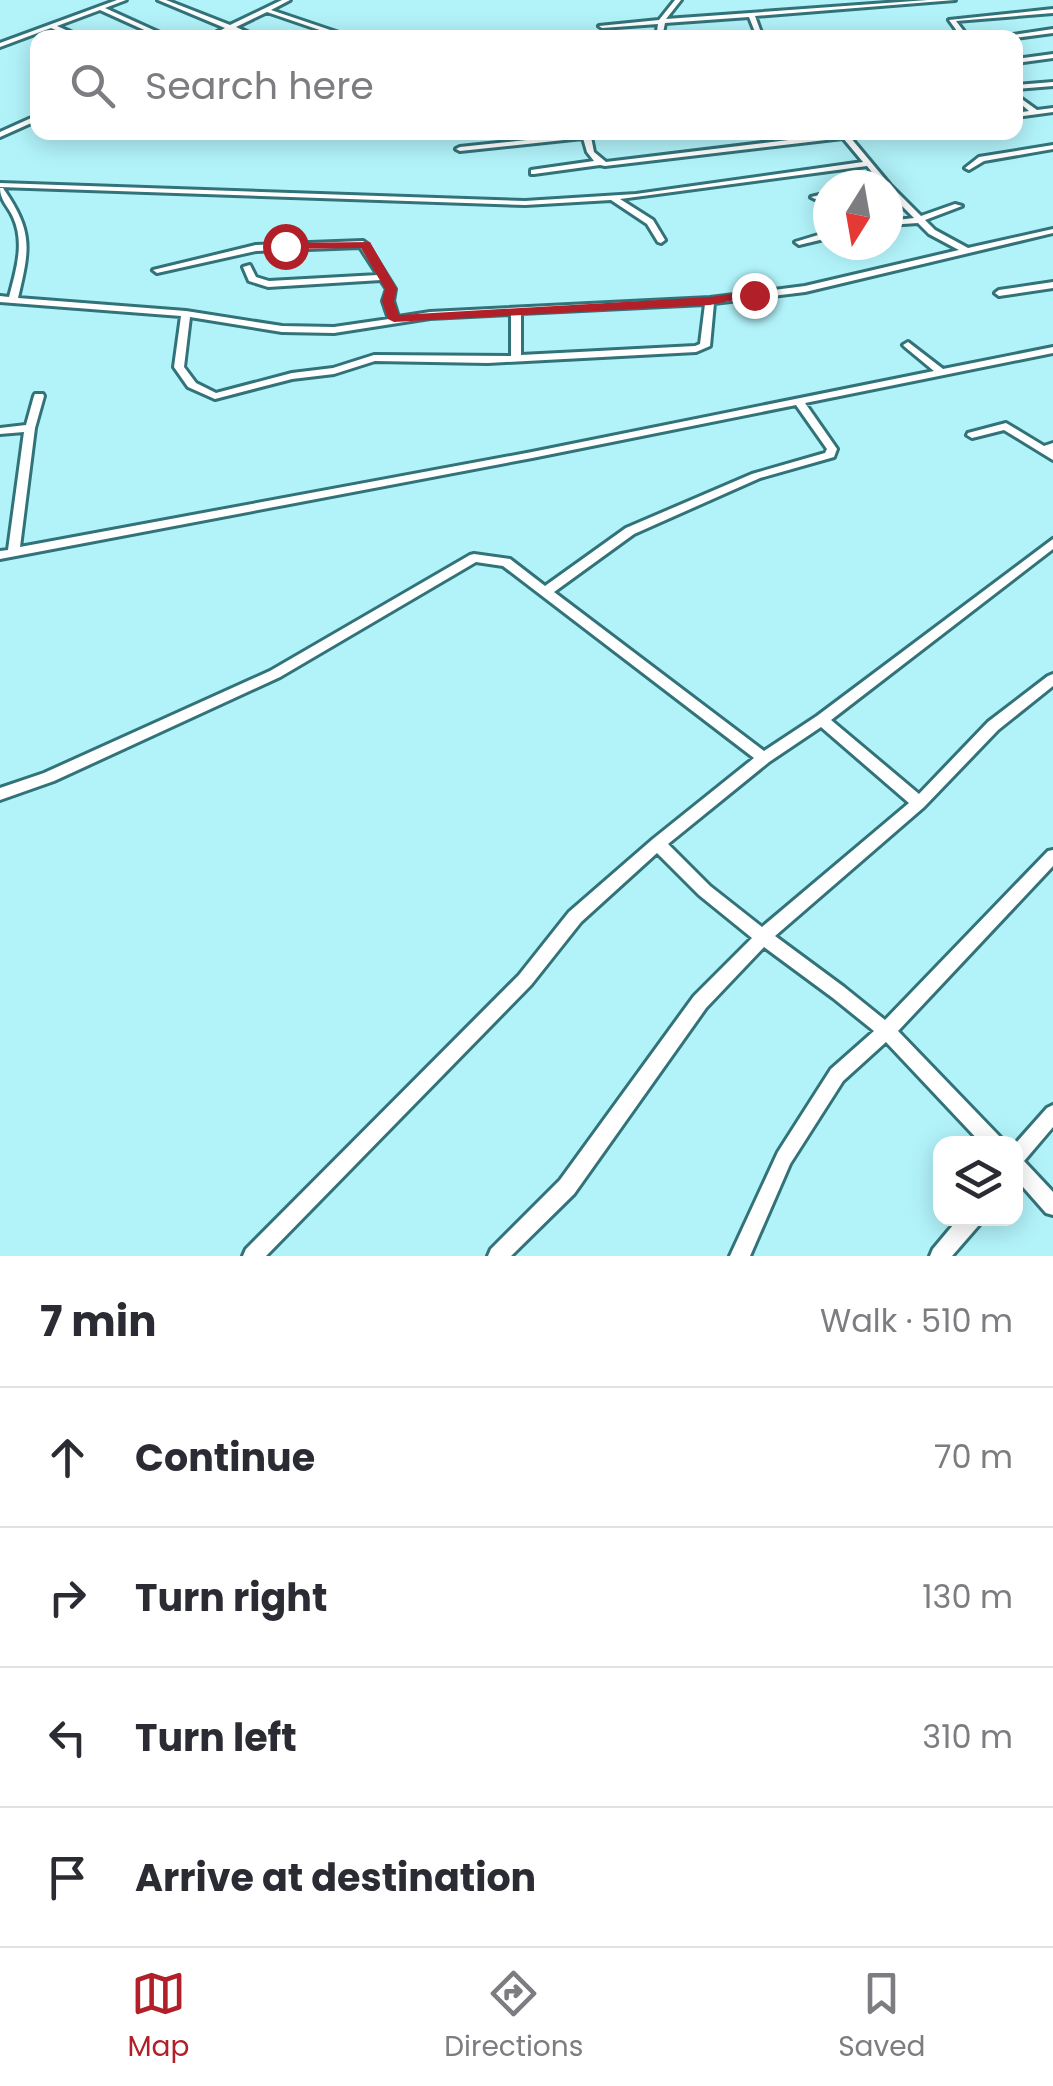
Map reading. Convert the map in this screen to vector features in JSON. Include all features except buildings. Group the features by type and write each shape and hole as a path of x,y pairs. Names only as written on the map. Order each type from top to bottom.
{"street":[{"path":"40,30 122,0"},
{"path":"161,0 235,30"},
{"path":"225,30 287,0"},
{"path":"660,30 661,22 678,0"},
{"path":"828,11 833,0"},
{"path":"602,26 952,0"},
{"path":"100,8 150,30"},
{"path":"266,10 327,30"},
{"path":"960,30 952,20 1053,11"},
{"path":"752,17 757,30"},
{"path":"51,26 61,30"},
{"path":"1023,35 1053,31"},
{"path":"0,45 30,34"},
{"path":"1023,59 1053,56"},
{"path":"1023,86 1053,84"},
{"path":"1023,103 1035,112"},
{"path":"1023,114 1053,110"},
{"path":"0,136 30,121"},
{"path":"460,149 536,140"},
{"path":"589,140 599,163"},
{"path":"534,172 818,140"},
{"path":"848,140 873,170"},
{"path":"969,168 982,159 1053,147"},
{"path":"0,188 497,203 612,198 868,164"},
{"path":"0,188 17,212 26,240 14,299"},
{"path":"612,198 650,222 661,240"},
{"path":"903,203 919,220 968,252"},
{"path":"903,222 958,206"},
{"path":"0,299 186,314 308,331 394,319 710,301 805,290 1053,231"},
{"path":"798,242 813,238"},
{"path":"157,270 256,248 366,244 391,289 388,301 394,319"},
{"path":"247,268 252,279 268,284 384,277"},
{"path":"999,293 1053,285"},
{"path":"186,314 179,366 192,385 212,396 292,376 334,371 367,358 516,358 701,348 705,346 710,301"},
{"path":"516,311 516,358"},
{"path":"908,345 942,373"},
{"path":"39,396 6,554 1053,350"},
{"path":"545,592 630,531 756,476 830,455 832,450 798,401"},
{"path":"972,435 1006,426 1050,451"},
{"path":"0,432 30,428"},
{"path":"254,1256 525,980 576,917 658,843 764,758 822,720 1053,542"},
{"path":"0,794 49,777 276,674 474,558 506,562 764,758"},
{"path":"498,1256 568,1187 700,1002 765,934 919,803 993,726 1053,679"},
{"path":"822,720 919,803"},
{"path":"658,843 712,898 765,934 886,1031 987,1136"},
{"path":"740,1256 808,1115 837,1074 886,1031 1053,856"},
{"path":"1023,1148 1053,1114"},
{"path":"1023,1174 1053,1206"},
{"path":"940,1256 965,1226"}],"route":[{"path":"285,246 366,244 391,289 388,301 394,319 710,301 754,295"}]}
